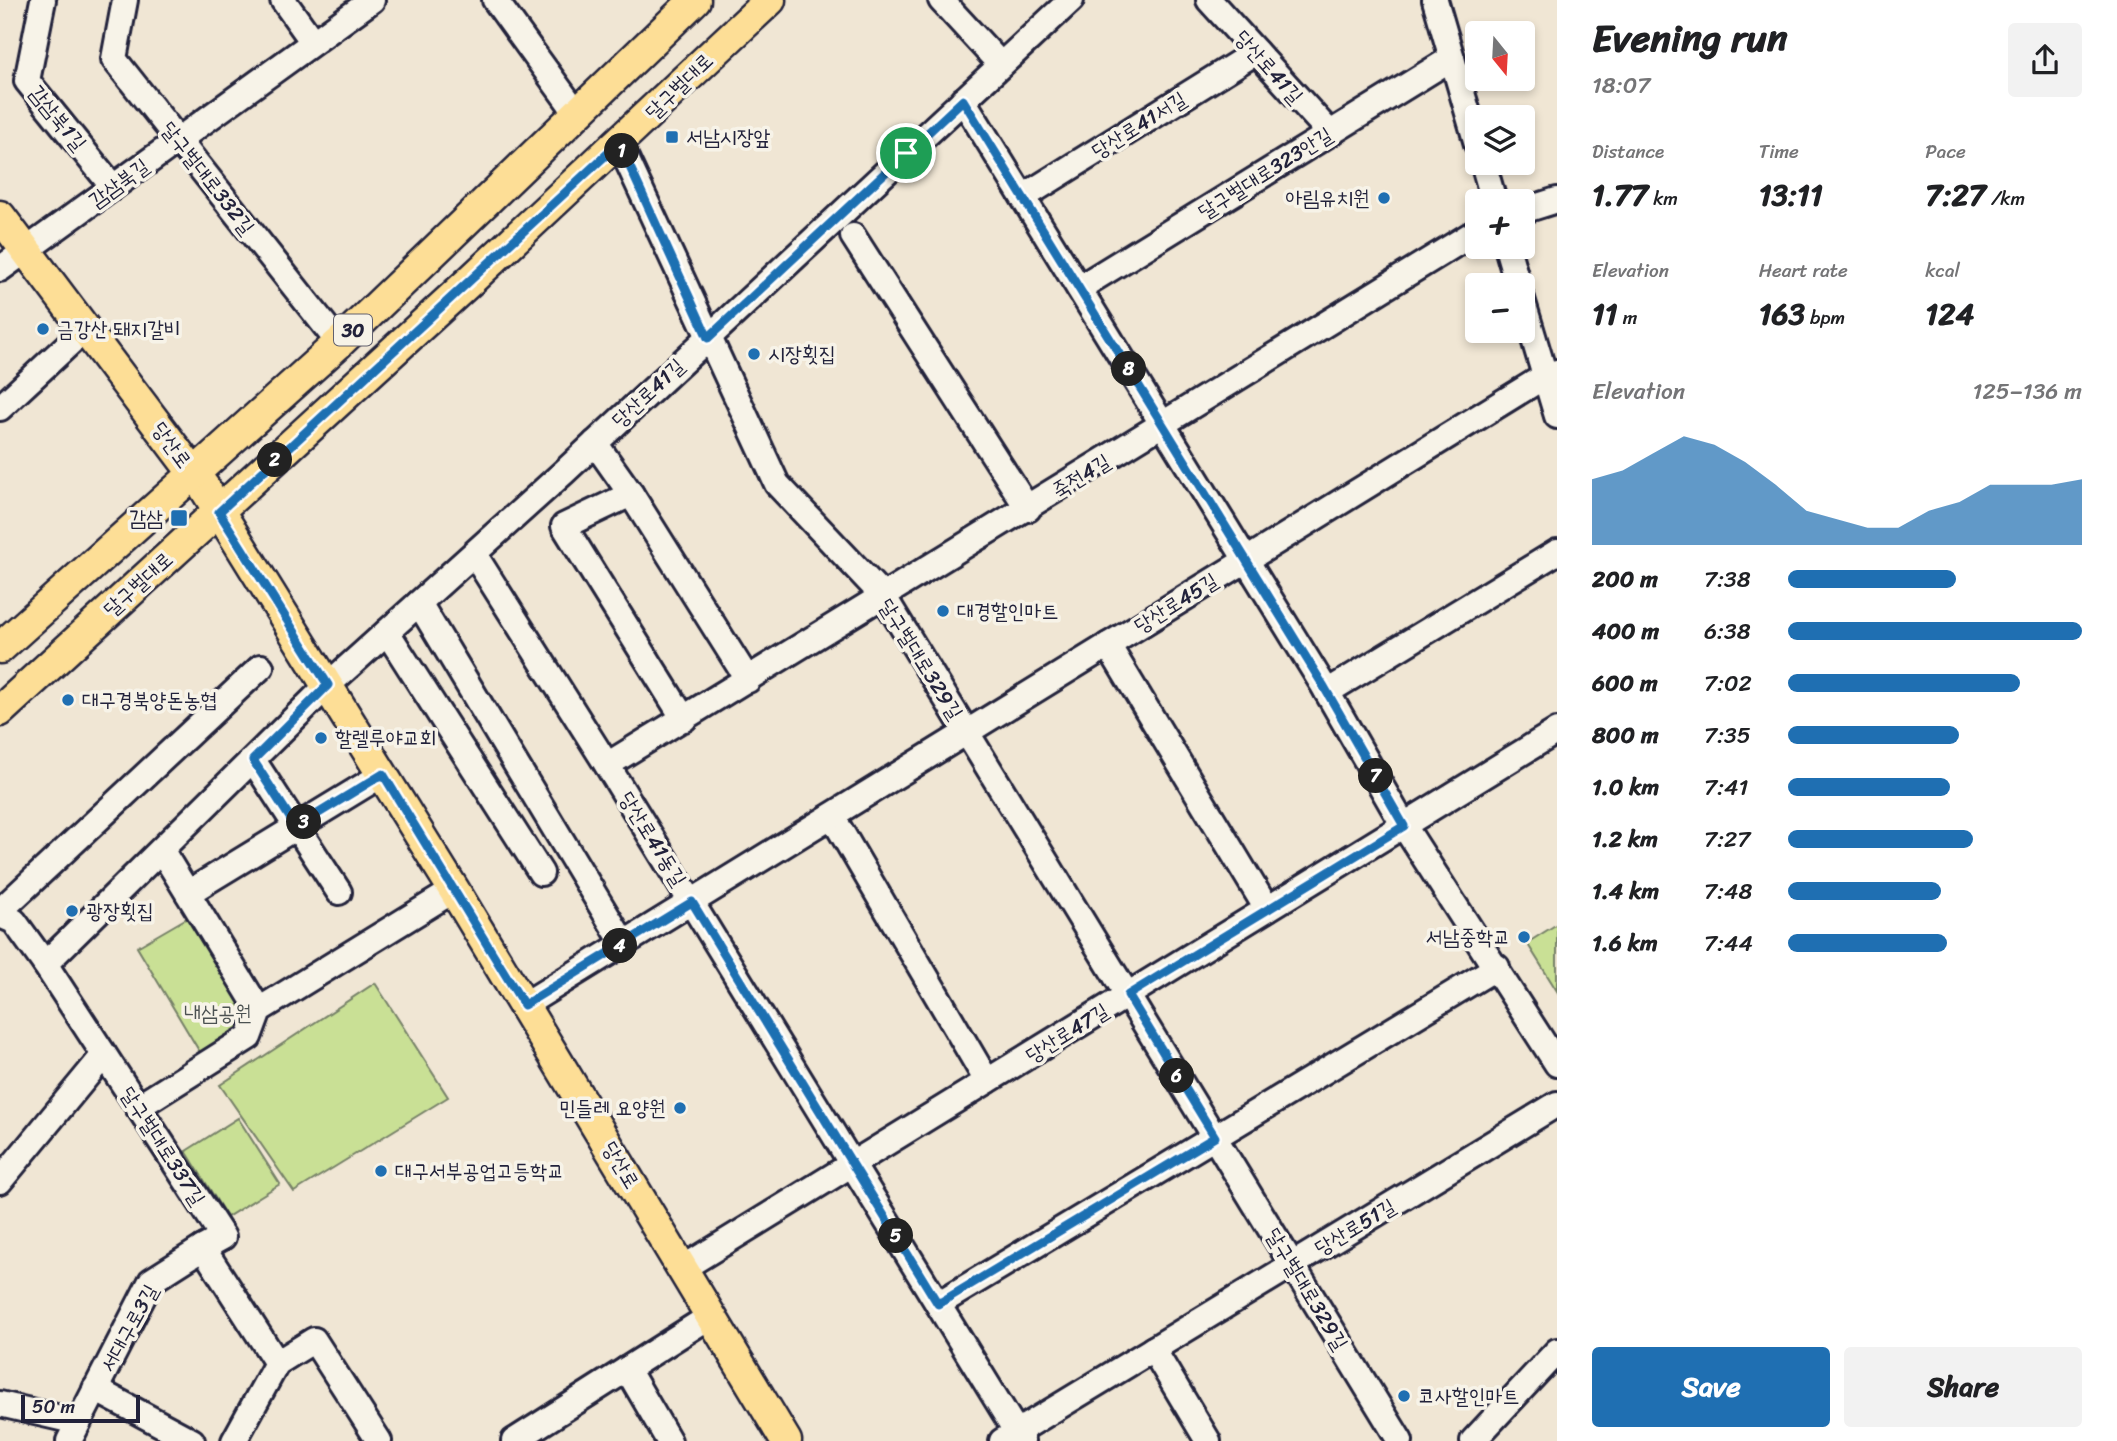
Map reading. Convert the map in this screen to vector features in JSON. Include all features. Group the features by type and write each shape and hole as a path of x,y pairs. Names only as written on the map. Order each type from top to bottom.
{"main road":[{"name":"달구벌대로","path":"0,648 339,343 695,0"},
{"name":"달구벌대로","path":"0,711 619,143 770,0"},
{"name":"당산로","path":"0,216 86,328 219,512 454,890 786,1441"},
{"path":"117,602 113,590 116,580 136,561 139,552 137,544 127,535"}],"street":[{"name":"감삼북1길","path":"43,0 27,81 113,187"},
{"name":"달구벌대로332길","path":"125,0 114,59 339,343"},
{"path":"283,0 313,42"},
{"name":"감삼북길","path":"0,269 372,0"},
{"path":"495,0 576,112"},
{"path":"941,0 1001,65"},
{"name":"당산로41길","path":"328,685 563,473 1071,0"},
{"name":"당산로41길","path":"1209,0 1330,134"},
{"path":"1435,0 1466,105"},
{"name":"당산로41서길","path":"1023,197 1256,52"},
{"name":"달구벌대로323안길","path":"1079,288 1452,58"},
{"path":"963,100 1327,692 1404,826 1557,1064"},
{"name":"달구벌대로329길","path":"619,143 777,484 884,597 1400,1441"},
{"path":"1535,207 1557,200"},
{"path":"853,236 1028,509"},
{"name":"죽전4길","path":"607,765 1465,238"},
{"path":"0,408 86,328"},
{"path":"1535,333 1551,374 1557,416"},
{"name":"당산로45길","path":"524,1005 1551,374"},
{"name":"당산로41길","path":"595,443 631,494 748,680"},
{"path":"631,494 564,526 684,719"},
{"path":"1327,692 1557,552"},
{"name":"당산로41동길","path":"474,554 692,902 938,1304 1013,1438"},
{"path":"419,603 624,944"},
{"path":"387,632 541,873"},
{"path":"1108,645 1267,909"},
{"path":"0,913 261,667"},
{"path":"45,964 328,685"},
{"name":"당산로47길","path":"683,1268 1557,731"},
{"path":"253,760 339,892"},
{"path":"188,893 383,774"},
{"path":"832,816 987,1081"},
{"path":"162,851 259,1010"},
{"path":"138,1107 249,1037 259,1010 454,890"},
{"name":"달구벌대로337길","path":"0,913 13,921 45,964 138,1107 277,1363"},
{"path":"938,1304 1497,967"},
{"path":"0,1181 104,1055"},
{"name":"당산로51길","path":"1013,1438 1153,1349 1557,1104"},
{"name":"서대구로3길","path":"74,1431 151,1281 213,1243"},
{"path":"521,1439 712,1315"},
{"path":"234,1441 277,1363 314,1340 379,1441"},
{"path":"1153,1349 1208,1441"},
{"path":"1473,1441 1557,1351"},
{"path":"627,1369 669,1441"},
{"name":"서대구로3길","path":"95,1389 192,1441"},
{"path":"0,1404 74,1431"}],"green space":[{"name":"내삼공원","path":"199,911 259,1010 207,1064 137,947"},
{"path":"1557,924 1557,991 1527,943"},
{"path":"375,983 448,1097 294,1192 220,1085"},
{"path":"238,1118 280,1184 227,1217 186,1151"}],"place":[{"name":"서남시장앞","path":"672,137"},
{"name":"아림유치원","path":"1384,198"},
{"name":"금강산 돼지갈비","path":"43,329"},
{"name":"시장횟집","path":"754,354"},
{"name":"감삼","path":"179,518"},
{"name":"대경할인마트","path":"943,611"},
{"name":"대구경북양돈농협","path":"68,700"},
{"name":"할렐루야교회","path":"321,738"},
{"name":"광장횟집","path":"72,911"},
{"name":"서남중학교","path":"1524,937"},
{"name":"민들레 요양원","path":"680,1108"},
{"name":"대구서부공업고등학교","path":"381,1171"},
{"name":"코사할인마트","path":"1404,1396"}],"route":[{"path":"963,100 1323,685 1404,826 1128,995 1215,1137 938,1304 692,902 524,1005 383,774 296,827 253,760 328,685 219,512 619,143 708,338 906,153 963,100"}]}
